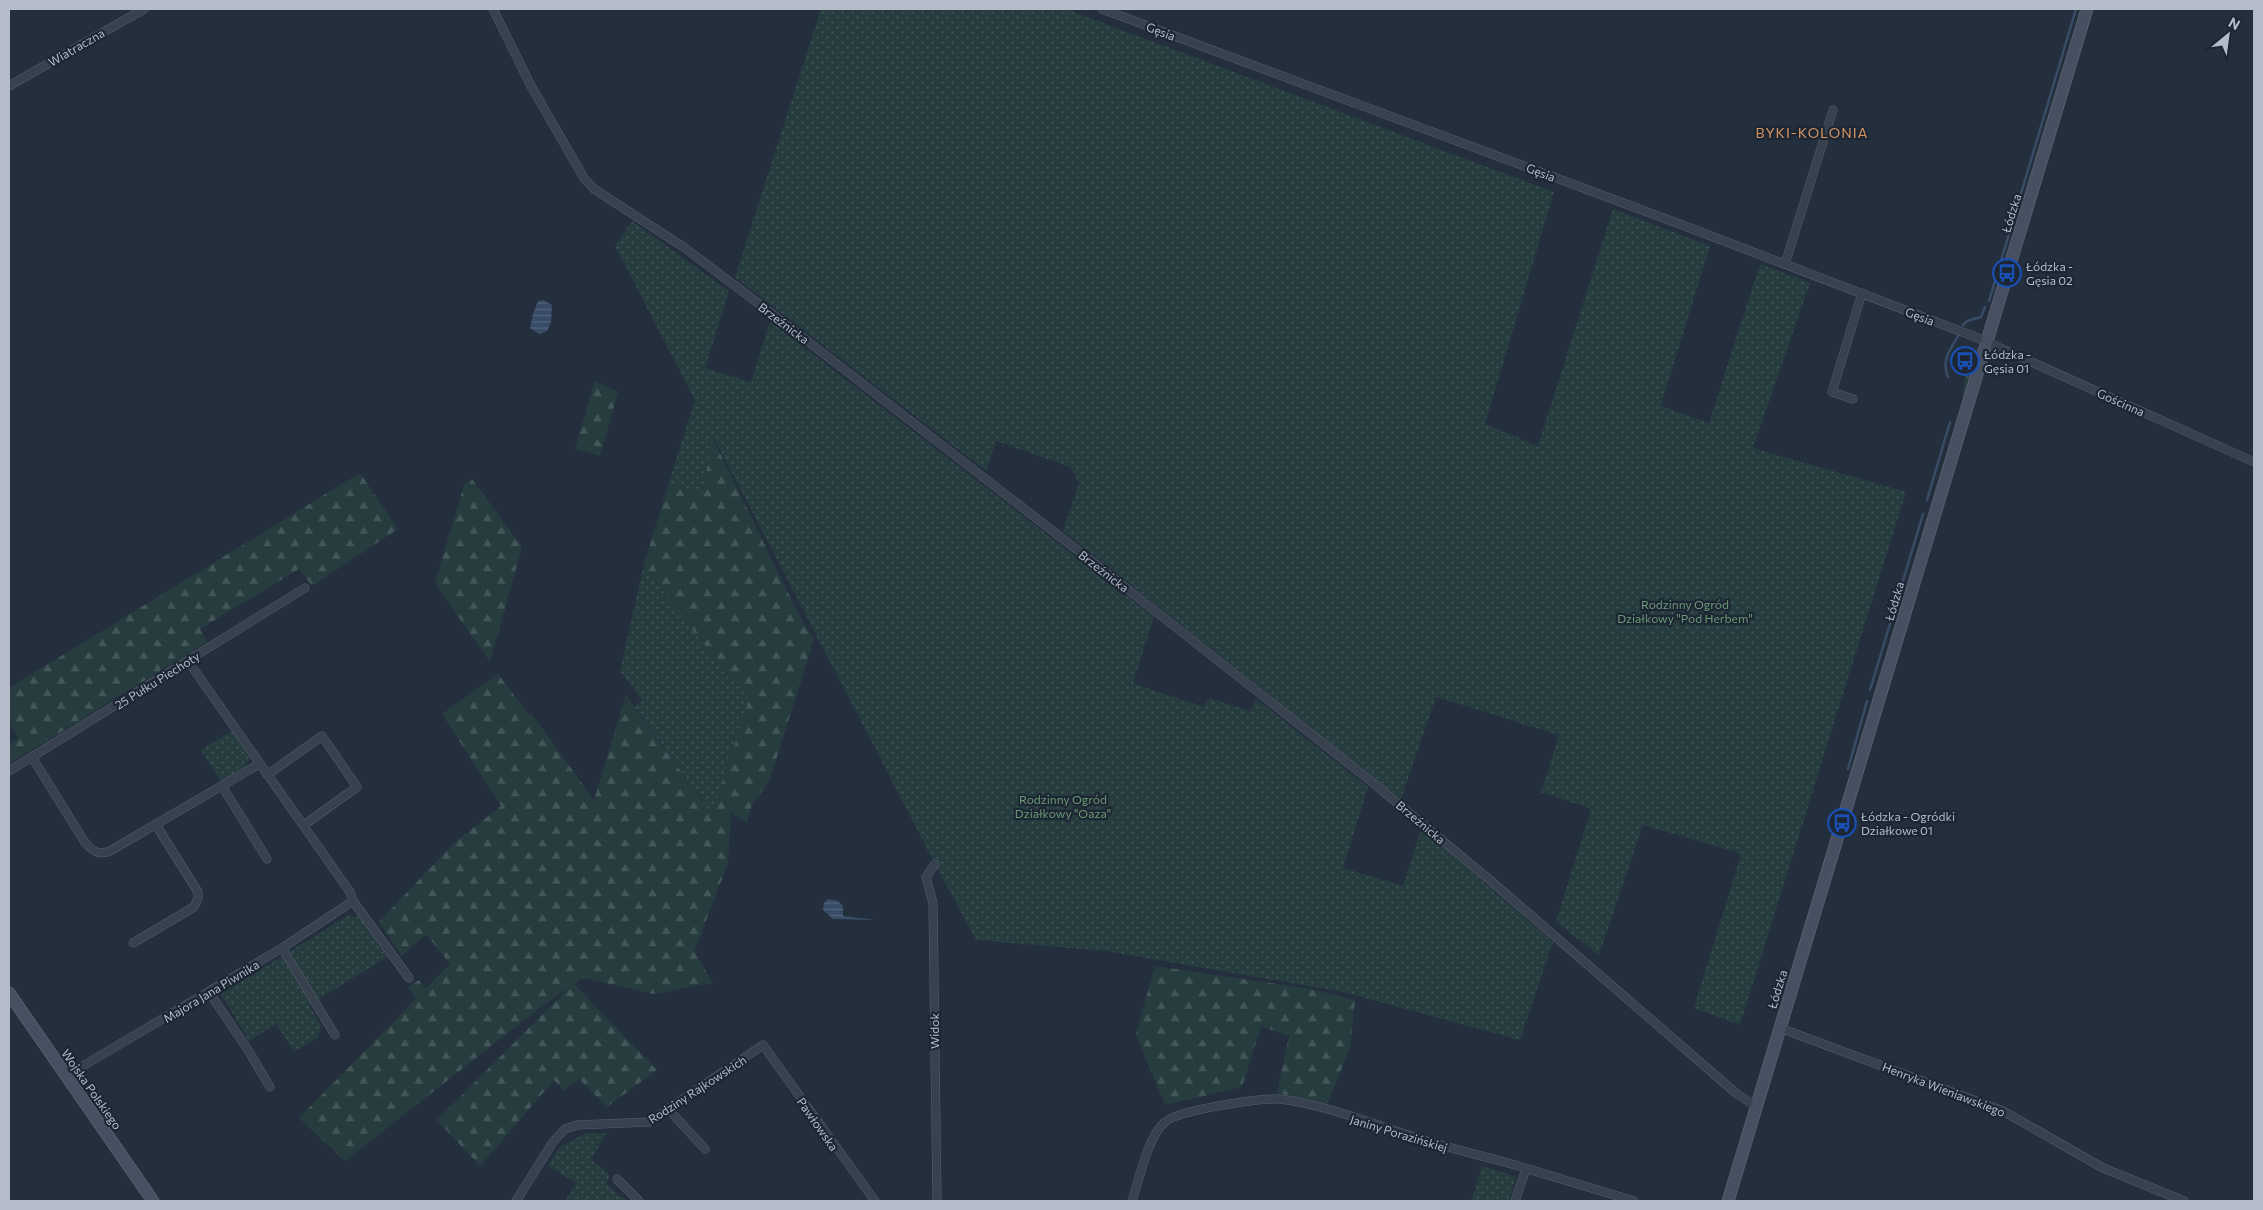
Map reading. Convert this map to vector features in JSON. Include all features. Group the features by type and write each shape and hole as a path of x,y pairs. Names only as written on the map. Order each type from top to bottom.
{"main road":[{"name":"Łódzka","path":"1728,1201 1982,340 2087,9"},
{"name":"Wojska Polskiego","path":"9,993 153,1201"}],"street":[{"name":"Wiatraczna","path":"9,86 144,9"},
{"name":"Brzeźnicka","path":"494,9 531,86 584,178 594,189 685,248 772,313 1107,573 1396,801 1737,1094 1756,1106"},
{"name":"Gęsia","path":"1102,9 1785,264 1982,340"},
{"path":"1785,264 1834,110"},
{"path":"1853,399 1832,392 1862,293"},
{"name":"Gościnna","path":"1982,340 2254,462"},
{"name":"25 Pułku Piechoty","path":"9,771 305,588"},
{"path":"188,661 350,892 352,901 409,978"},
{"path":"267,775 322,736 357,787 304,825"},
{"path":"32,757 84,841 95,851 102,853 110,851 259,764"},
{"path":"222,786 267,859"},
{"path":"133,943 194,907 199,896 156,824"},
{"name":"Widok","path":"935,864 926,877 933,903 937,1201"},
{"name":"Majora Jana Piwnika","path":"66,1076 282,948 352,901"},
{"path":"282,948 335,1036"},
{"path":"209,992 270,1087"},
{"name":"Henryka Wieniawskiego","path":"1780,1028 2003,1111 2103,1168 2184,1201"},
{"name":"Rodziny Rajkowskich","path":"516,1201 552,1142 565,1130 577,1125 650,1122 763,1045"},
{"name":"Pawłowska","path":"763,1045 875,1201"},
{"name":"Janiny Porazińskiej","path":"1132,1201 1150,1148 1162,1124 1177,1116 1243,1101 1281,1099 1319,1108 1475,1156 1634,1201"},
{"path":"669,1110 704,1149"},
{"path":"1515,1201 1526,1169"},
{"path":"617,1178 639,1201"}],"green space":[{"name":"Rodzinny Ogród Działkowy \"Pod Herbem\"","path":"821,9 1066,9 1554,192 1485,424 1538,446 1613,209 1710,246 1661,406 1709,423 1760,264 1810,283 1753,448 1906,492 1740,1025 1694,1008 1740,858 1737,852 1643,825 1599,955 1556,922 1591,809 1541,792 1559,735 1436,697 1401,799 1063,531 1079,483 1070,467 996,441 986,471 735,277"},
{"name":"Rodzinny Ogród Działkowy \"Oaza\"","path":"632,221 729,291 705,368 751,382 770,321 1154,617 1133,683 1204,707 1209,698 1250,711 1256,699 1368,787 1343,868 1403,886 1421,828 1553,942 1520,1040 1343,992 1106,951 976,940 714,438 702,496 669,483 694,402 696,402 615,246"},
{"path":"1975,347 1977,354 1963,398 1965,371"},
{"path":"595,381 618,392 600,456 575,449"},
{"path":"713,439 802,621 814,639 769,782 752,804 747,823 731,812 728,863 694,952 713,983 654,994 583,978 574,984 657,1070 607,1107 579,1079 564,1091 554,1080 480,1166 437,1120 571,986 541,1007 345,1161 299,1118 416,999 408,987 419,980 425,989 450,964 426,934 402,956 379,922 453,844 501,806 442,714 498,674 528,714 531,713 594,800 626,695 711,813 716,803 749,699 680,615 644,564 669,483 702,496"},
{"path":"360,473 398,529 312,586 299,569 200,629 207,642 9,764 9,744 18,738 9,723 9,688"},
{"path":"472,479 522,547 490,662 435,583 464,485"},
{"path":"644,564 680,615 749,699 716,803 711,813 635,706 642,700 620,671"},
{"path":"233,730 250,759 244,767 221,781 201,750"},
{"path":"349,915 359,917 387,957 309,1005 321,1025 318,1037 294,1052 276,1024 249,1041 221,994"},
{"path":"1155,966 1305,988 1355,1000 1350,1048 1328,1103 1277,1093 1289,1036 1261,1026 1242,1087 1165,1105 1136,1034"},
{"path":"586,1133 607,1133 591,1159 610,1175 606,1183 619,1196 626,1199 624,1201 565,1201 576,1183 548,1166 559,1148"},
{"path":"1482,1166 1516,1177 1509,1201 1471,1201"}],"water":[{"path":"543,300 552,305 551,322 547,331 539,334 530,328 538,301"},
{"path":"828,899 838,901 843,906 843,916 876,920 833,919 823,910 824,903"}],"waterway":[{"path":"1989,301 2076,9"},
{"path":"1963,325 1967,321 1981,317 1985,307"},
{"path":"1948,377 1945,365 1946,360 1958,336"},
{"path":"1927,500 1950,422"},
{"path":"1870,690 1923,514"},
{"path":"1848,769 1867,701"}],"place":[{"name":"Łódzka - Gęsia 02","path":"2007,273"},
{"name":"Łódzka - Gęsia 01","path":"1965,361"},
{"name":"Łódzka - Ogródki Działkowe 01","path":"1842,823"}],"district":[{"name":"BYKI-KOLONIA","path":"1812,132"}]}
